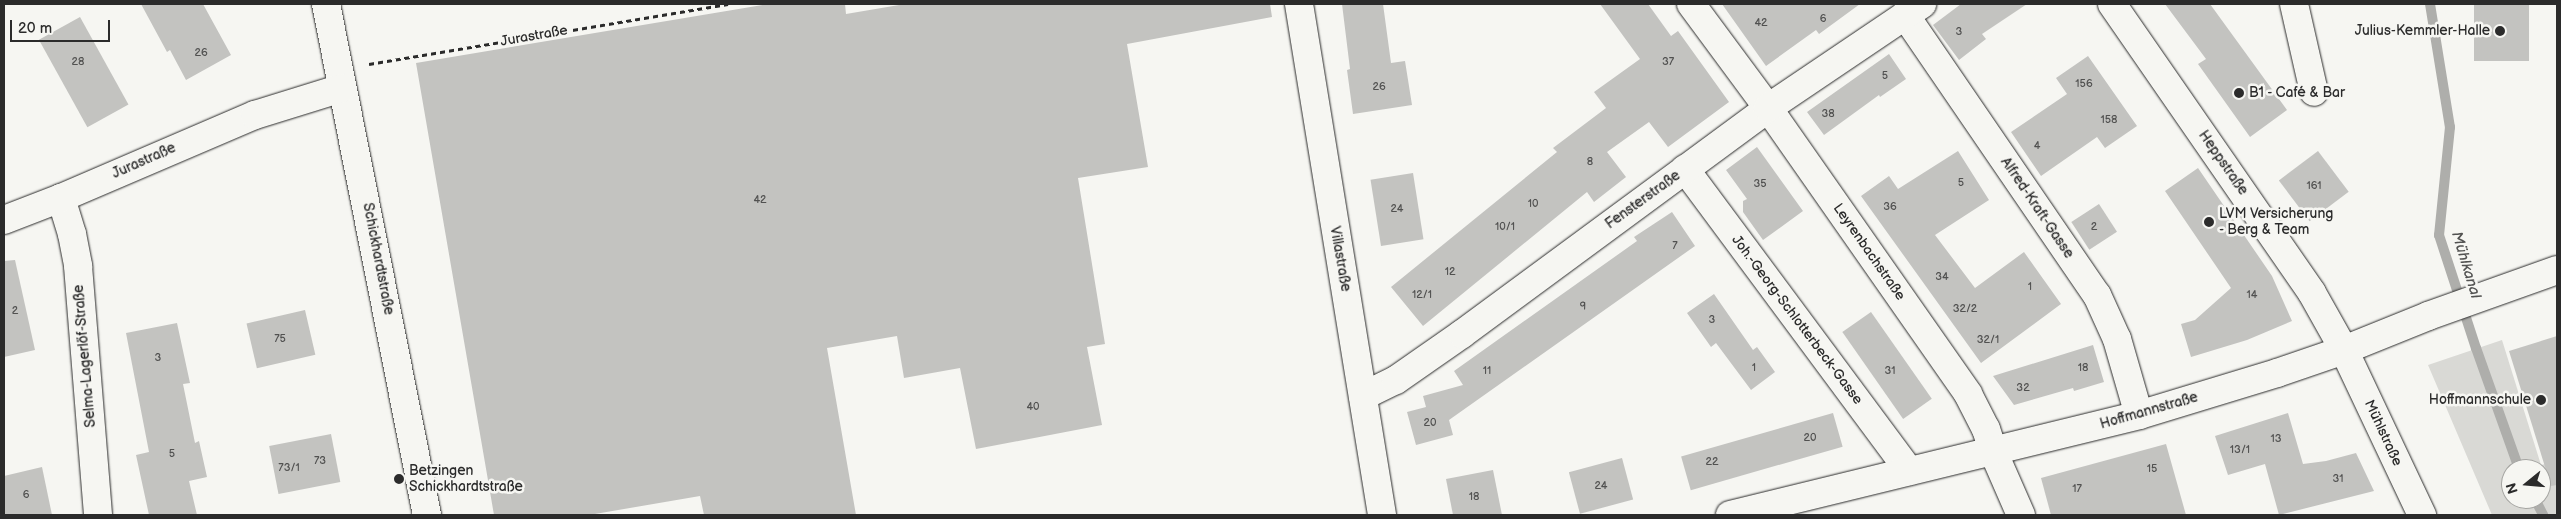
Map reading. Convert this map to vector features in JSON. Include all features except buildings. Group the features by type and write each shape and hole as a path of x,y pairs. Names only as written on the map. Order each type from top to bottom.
{"street":[{"name":"Schickhardtstraße","path":"326,4 366,196 428,515"},
{"name":"Villastraße","path":"1298,4 1382,515"},
{"name":"Leyrenbachstraße","path":"1691,4 1768,108 1968,394 1986,429 1993,451 2021,515"},
{"name":"Heppstraße","path":"2112,4 2307,285 2344,350"},
{"path":"2294,4 2314,92"},
{"name":"Fensterstraße","path":"1363,396 1396,380 1462,334 1768,108 1914,10"},
{"name":"Alfred-Kraft-Gasse","path":"1914,10 2097,295 2117,340 2139,415"},
{"name":"Jurastraße","path":"4,220 61,198 341,79"},
{"name":"Joh.-Georg-Schlotterbeck-Gasse","path":"1685,169 1909,471"},
{"name":"Selma-Lagerlöf-Straße","path":"61,198 72,234 78,266 98,515"},
{"name":"Hoffmannstraße","path":"1730,515 2139,415 2277,374 2344,350 2428,316 2557,270"},
{"name":"Mühlstraße","path":"2344,350 2422,515"}],"path":[{"name":"Jurastraße","path":"341,79 728,4"}],"shaded area":[{"path":"2502,340 2539,459 2501,459 2501,509 2551,509 2551,462 2557,461 2557,515 2492,515 2428,365"}],"waterway":[{"name":"Mühlkanal","path":"2430,4 2450,127 2439,235 2515,459"},
{"name":"Mühlkanal","path":"2540,509 2543,515"}],"place":[{"name":"Julius-Kemmler-Halle","path":"2500,31"},
{"name":"B1 - Café & Bar","path":"2239,93"},
{"name":"LVM Versicherung - Berg & Team","path":"2209,222"},
{"name":"Hoffmannschule","path":"2541,400"},
{"name":"Betzingen Schickhardtstraße","path":"399,479"}]}
